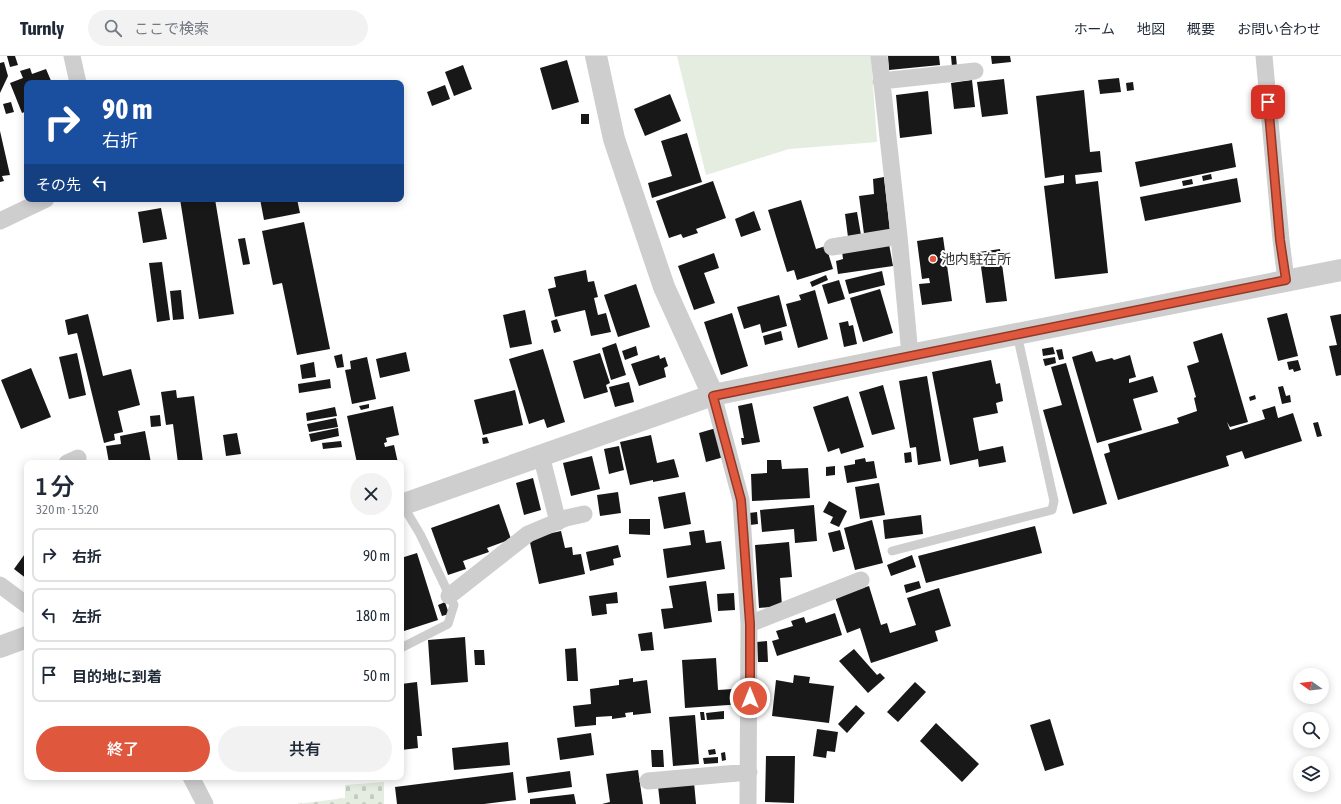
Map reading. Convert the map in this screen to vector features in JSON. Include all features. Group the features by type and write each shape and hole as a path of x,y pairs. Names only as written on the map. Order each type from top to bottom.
{"street":[{"path":"72,56 77,80"},
{"path":"596,56 614,139 664,287 713,396 741,500 750,624 750,772 748,804"},
{"path":"879,56 899,236 910,355"},
{"path":"1264,56 1280,240 1286,280"},
{"path":"881,81 975,71"},
{"path":"0,221 40,202"},
{"path":"832,247 899,236"},
{"path":"404,504 713,396 910,355 1341,270"},
{"path":"541,456 558,522"},
{"path":"449,596 528,534 558,522 584,514"},
{"path":"750,624 861,580"},
{"path":"0,586 24,603"},
{"path":"0,647 24,638"},
{"path":"648,781 750,772"},
{"path":"193,780 205,804"}],"lane":[{"path":"892,551 1052,510 1054,501 1016,334"},
{"path":"404,508 420,534 454,605 448,624 404,646"}],"green space":[{"path":"677,56 871,56 877,142 789,149 706,175"},
{"path":"384,782 384,804 297,804 345,798 345,785"}],"building":[{"path":"7,56 15,56 18,65 10,67"},
{"path":"888,56 939,56 940,65 889,70"},
{"path":"951,56 956,56 957,67 952,67"},
{"path":"991,56 1010,56 1011,62 992,64"},
{"path":"567,60 579,102 552,110 540,68"},
{"path":"4,62 8,76 0,93 0,63"},
{"path":"463,65 472,89 454,96 445,72"},
{"path":"30,68 32,74 46,69 51,80 24,80 24,112 22,113 10,83 23,78 20,71"},
{"path":"1119,78 1121,92 1100,94 1098,80"},
{"path":"1004,79 1008,114 982,117 977,82"},
{"path":"972,80 975,107 954,109 951,83"},
{"path":"1133,82 1134,90 1127,91 1126,83"},
{"path":"445,85 450,99 432,106 427,92"},
{"path":"1084,90 1090,152 1100,151 1102,172 1075,175 1076,184 1098,181 1108,273 1055,279 1044,186 1064,183 1064,175 1045,178 1036,96"},
{"path":"928,91 932,134 900,138 896,95"},
{"path":"670,94 681,121 645,136 634,109"},
{"path":"11,102 14,112 6,114 3,104"},
{"path":"581,114 589,114 589,124 581,124"},
{"path":"0,131 10,175 2,176 4,181 0,182"},
{"path":"687,133 702,182 652,198 648,183 672,176 661,141"},
{"path":"1232,143 1236,167 1140,187 1135,162"},
{"path":"1211,174 1212,179 1203,181 1202,176"},
{"path":"884,177 890,231 864,234 859,196 874,194 873,179"},
{"path":"1237,178 1241,202 1145,221 1140,197"},
{"path":"1192,179 1193,184 1183,186 1182,181"},
{"path":"713,181 726,218 696,229 698,233 683,238 681,234 669,238 656,201"},
{"path":"801,200 816,249 826,246 833,269 797,280 794,270 787,272 768,210"},
{"path":"180,202 215,202 234,314 199,319"},
{"path":"261,202 298,202 300,213 264,220"},
{"path":"161,208 167,239 143,243 138,212"},
{"path":"754,211 761,230 741,237 735,219"},
{"path":"857,212 861,235 848,237 845,214"},
{"path":"304,222 330,349 297,355 282,283 273,285 262,231"},
{"name":"池内駐在所","path":"943,237 952,301 922,305 919,284 930,283 929,278 922,279 917,241"},
{"path":"245,238 250,264 243,265 238,239"},
{"path":"889,244 893,266 838,274 836,261 843,259 842,251"},
{"path":"1000,249 1007,301 986,303 979,252"},
{"path":"714,253 719,268 704,273 715,303 694,310 678,266"},
{"path":"162,262 170,320 157,322 149,263"},
{"path":"586,270 588,282 594,281 598,297 594,298 598,315 606,313 611,332 591,336 585,310 555,317 548,289 556,287 554,277"},
{"path":"882,271 885,285 849,294 845,280"},
{"path":"826,275 828,280 812,287 810,282"},
{"path":"839,280 845,299 828,304 822,285"},
{"path":"636,284 650,327 618,337 604,295"},
{"path":"880,289 893,333 863,342 850,298"},
{"path":"181,290 184,319 173,320 170,291"},
{"path":"815,290 828,339 798,348 786,304 801,300 799,295"},
{"path":"779,295 787,326 762,333 760,324 744,329 737,307"},
{"path":"525,310 532,344 510,348 503,315"},
{"path":"732,313 748,366 721,375 704,322"},
{"path":"1287,313 1298,356 1278,361 1267,318"},
{"path":"88,314 103,376 131,369 140,405 118,411 123,432 114,434 115,440 104,443 77,333 68,335 65,320"},
{"path":"1341,314 1341,375 1336,376 1329,346 1337,345 1330,316"},
{"path":"557,319 561,331 554,333 551,321"},
{"path":"848,321 849,326 853,325 857,344 844,347 839,323"},
{"path":"781,331 783,340 765,345 763,336"},
{"path":"1222,333 1248,422 1230,427 1227,422 1230,430 1265,419 1262,410 1275,406 1278,418 1293,413 1302,441 1245,459 1242,451 1226,456 1229,466 1118,500 1104,454 1110,452 1108,444 1179,423 1177,418 1197,411 1194,398 1196,397 1187,366 1199,362 1193,342"},
{"path":"616,343 626,375 611,380 602,348"},
{"path":"636,346 638,355 625,360 622,351"},
{"path":"1053,347 1055,354 1043,356 1042,349"},
{"path":"543,349 565,422 547,428 544,419 529,424 509,359"},
{"path":"1062,349 1064,359 1059,360 1056,350"},
{"path":"1092,351 1096,362 1112,358 1114,360 1130,355 1136,377 1129,379 1129,383 1153,376 1158,392 1133,399 1142,430 1097,443 1072,357"},
{"path":"406,352 410,371 380,378 376,359"},
{"path":"77,353 86,395 69,399 59,357"},
{"path":"600,353 610,383 606,385 608,392 584,399 573,361"},
{"path":"342,354 344,367 337,368 334,356"},
{"path":"659,355 660,359 665,357 668,366 664,368 666,377 639,386 631,364"},
{"path":"367,357 376,399 352,404 345,370 351,369 350,361"},
{"path":"1055,357 1056,363 1045,366 1043,359"},
{"path":"991,360 996,384 1000,383 1003,401 996,403 998,413 973,418 979,451 1003,446 1006,462 979,467 978,459 950,465 932,372"},
{"path":"1298,360 1301,370 1294,372 1293,369 1289,370 1287,362"},
{"path":"314,362 316,377 302,379 300,365"},
{"path":"1066,363 1107,504 1073,514 1043,410 1062,405 1051,367"},
{"path":"31,368 51,417 21,429 1,380"},
{"path":"927,376 941,461 918,465 916,447 910,448 899,381"},
{"path":"330,379 331,388 299,393 298,384"},
{"path":"629,382 634,402 615,407 609,387"},
{"path":"883,385 895,429 872,435 859,392"},
{"path":"1283,386 1286,396 1290,395 1291,402 1282,404 1278,387"},
{"path":"176,390 177,398 194,396 203,460 178,460 173,424 166,425 161,392"},
{"path":"515,390 523,425 483,435 474,400"},
{"path":"1255,395 1256,399 1250,401 1249,397"},
{"path":"848,396 864,447 841,454 839,448 828,452 813,407"},
{"path":"752,403 760,442 742,445 741,438 744,438 738,406"},
{"path":"369,404 369,408 361,410 359,406"},
{"path":"393,406 399,435 386,438 387,442 384,443 385,447 394,445 397,460 356,460 347,416"},
{"path":"335,407 337,416 307,421 306,413"},
{"path":"160,415 161,426 151,427 150,416"},
{"path":"336,418 338,427 309,432 307,424"},
{"path":"1318,422 1322,436 1317,437 1313,423"},
{"path":"338,428 339,436 311,442 309,434"},
{"path":"716,428 724,457 706,462 699,433"},
{"path":"145,431 150,460 108,460 106,446 121,444 120,436"},
{"path":"237,433 241,454 226,456 223,435"},
{"path":"651,435 657,463 674,459 679,477 653,482 653,480 630,485 620,442"},
{"path":"487,437 489,443 483,444 482,438"},
{"path":"341,441 342,447 323,449 322,443"},
{"path":"619,446 624,470 609,474 604,449"},
{"path":"911,452 912,462 905,463 904,453"},
{"path":"592,456 600,489 571,496 563,463"},
{"path":"865,458 866,462 874,461 877,478 847,483 844,466 855,464 855,460"},
{"path":"767,460 781,460 782,469 808,468 810,498 752,501 751,474 767,473"},
{"path":"835,466 835,475 826,476 826,467"},
{"path":"533,478 541,510 524,515 516,483"},
{"path":"879,483 885,515 860,519 855,487"},
{"path":"618,492 621,513 600,516 597,495"},
{"path":"685,492 691,524 664,529 658,497"},
{"path":"829,501 847,511 839,527 830,523 833,517 823,512"},
{"path":"499,504 511,539 487,548 489,552 463,561 466,569 448,575 431,528"},
{"path":"814,505 817,541 795,543 794,529 762,532 760,510"},
{"path":"757,512 758,524 750,525 749,513"},
{"path":"921,515 923,534 885,539 883,520"},
{"path":"629,519 650,519 650,535 629,534"},
{"path":"872,520 883,563 855,570 844,528"},
{"path":"1035,526 1042,553 926,583 918,556"},
{"path":"704,530 706,543 721,541 725,569 667,578 663,549 691,545 689,532"},
{"path":"840,530 845,549 833,552 828,533"},
{"path":"561,531 565,548 572,547 573,555 581,554 585,574 539,584 529,538"},
{"path":"789,542 792,577 780,578 782,606 759,608 755,545"},
{"path":"618,545 621,557 613,559 614,565 590,571 586,552"},
{"path":"417,553 438,620 404,631 404,557"},
{"path":"24,555 24,577 14,569"},
{"path":"912,555 916,567 891,576 887,565"},
{"path":"706,581 712,622 664,629 661,609 673,608 669,586"},
{"path":"919,581 921,588 906,593 904,585"},
{"path":"869,586 881,625 887,623 890,633 916,625 907,598 939,588 951,626 935,631 938,641 871,663 860,628 847,633 835,597"},
{"path":"617,592 618,603 606,604 607,614 592,616 589,596"},
{"path":"734,593 735,610 718,611 717,594"},
{"path":"445,602 449,614 442,616 438,605"},
{"path":"835,613 842,635 777,656 772,641 779,639 776,631 793,626 791,621 804,617 806,623"},
{"path":"652,632 654,650 641,651 638,634"},
{"path":"465,637 468,682 431,685 428,640"},
{"path":"767,641 768,662 758,662 757,642"},
{"path":"576,648 578,681 567,681 565,649"},
{"path":"854,649 877,675 880,673 885,678 868,693 839,661"},
{"path":"474,650 484,650 485,665 475,665"},
{"path":"716,658 718,690 733,689 733,696 743,696 743,704 685,708 682,660"},
{"path":"794,675 810,677 809,683 834,686 829,723 772,716 776,680 793,683"},
{"path":"633,678 633,682 647,680 651,713 633,715 633,712 625,713 626,717 612,719 612,716 596,717 596,725 575,727 573,706 591,704 590,689 619,685 619,680"},
{"path":"417,682 422,736 417,736 418,748 404,750 404,684"},
{"path":"915,682 926,692 898,722 887,712"},
{"path":"856,705 865,713 847,733 838,724"},
{"path":"724,711 724,719 707,720 706,713"},
{"path":"700,712 704,712 705,720 701,720"},
{"path":"695,715 699,764 673,766 669,717"},
{"path":"1050,719 1064,765 1045,771 1030,725"},
{"path":"936,723 979,764 962,782 920,741"},
{"path":"817,729 838,732 835,752 827,751 826,758 813,756"},
{"path":"591,733 594,755 560,760 557,738"},
{"path":"508,742 510,765 454,770 452,748"},
{"path":"715,749 716,754 709,755 708,750"},
{"path":"651,750 663,750 664,767 652,767"},
{"path":"725,752 726,760 722,761 721,753"},
{"path":"766,756 795,756 794,803 765,802"},
{"path":"718,757 718,763 704,764 703,758"},
{"path":"638,770 643,804 602,804 610,802 606,774"},
{"path":"570,771 572,787 528,793 526,777"},
{"path":"513,772 516,800 484,804 397,804 395,787"},
{"path":"694,782 696,804 660,804 658,786"},
{"path":"574,794 576,804 530,804 530,799"}],"place":[{"name":"池内駐在所","path":"933,259"}],"route":[{"path":"750,698 750,624 741,500 713,396 1286,280 1280,240 1268,102"}]}
